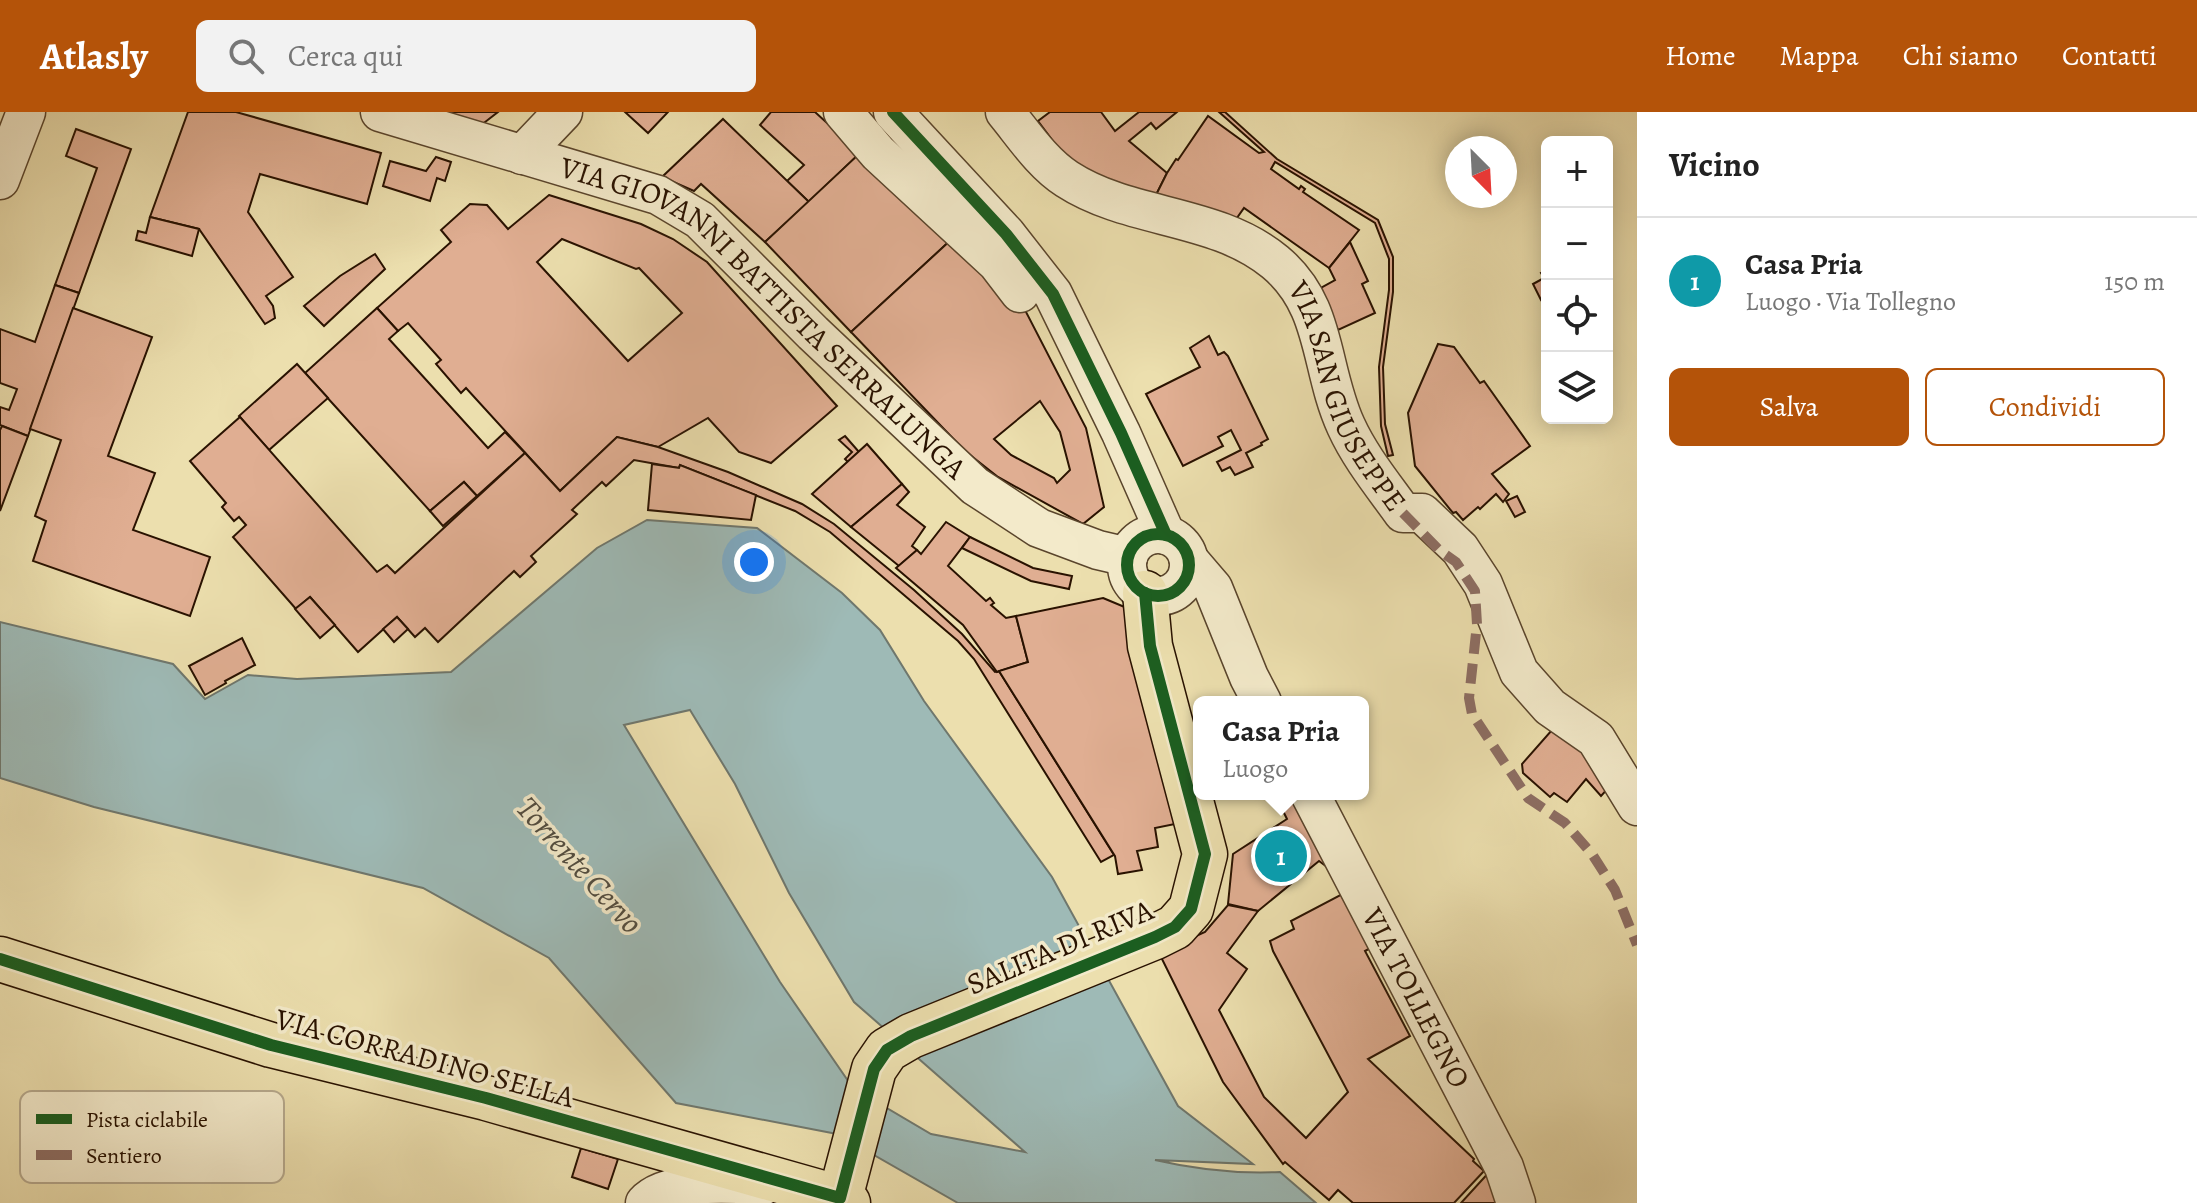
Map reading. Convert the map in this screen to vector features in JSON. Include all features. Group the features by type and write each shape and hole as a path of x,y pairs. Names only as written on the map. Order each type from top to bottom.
{"main road":[{"name":"SALITA DI RIVA","path":"845,1190 874,1069 887,1050 911,1036 1155,937 1175,927 1191,909 1205,854 1150,646 1145,582"},
{"name":"VIA CORRADINO SELLA","path":"0,959 271,1045 486,1098 798,1186 845,1190"}],"street":[{"path":"0,180 26,112"},
{"name":"VIA GIOVANNI BATTISTA SERRALUNGA","path":"380,112 658,195 700,220 813,333 975,486 1039,528 1098,550 1145,582"},
{"path":"522,155 563,112"},
{"path":"843,112 878,153 997,263 1051,335 1084,360"},
{"path":"893,112 1006,234 1053,294 1189,571 1180,588 1145,582"},
{"name":"VIA SAN GIUSEPPE","path":"1005,112 1045,161 1065,178 1114,201 1195,224 1255,248 1293,280 1309,301 1318,324 1334,397 1343,419 1371,467 1403,513 1422,513 1460,549 1483,584 1519,672 1550,707 1596,739 1637,806"},
{"path":"1145,582 1138,541 1156,533 1178,548 1213,588 1255,690"},
{"path":"1145,582 1199,611 1255,690"},
{"name":"VIA TOLLEGNO","path":"1313,800 1504,1167 1516,1203"},
{"path":"645,1203 653,1194 676,1188 723,1184 798,1186"}],"water":[{"name":"Torrente Cervo","path":"647,520 757,528 842,593 880,630 924,701 1052,877 1178,1106 1253,1164 1155,1160 1218,1170 1280,1172 1316,1203 958,1203 837,1134 676,1103 549,958 423,888 94,807 0,778 0,622 173,664 205,699 248,675 297,679 451,672 597,548","holes":["690,710 735,784 789,893 854,1002 1025,1152 931,1134 853,1088 780,982 624,725"]}],"building":[{"path":"188,112 236,112 381,153 367,204 260,174 248,212 293,277 266,296 273,306 275,318 265,324 199,229 150,217"},
{"path":"433,112 498,112 480,126"},
{"path":"625,112 668,112 648,133"},
{"path":"771,112 815,112 860,153 809,202 787,181 804,165 760,125"},
{"path":"1050,112 1101,112 1115,131 1139,112 1177,112 1156,129 1151,123 1129,141 1167,173 1153,201 1074,169 1038,121"},
{"path":"1219,112 1225,112 1277,159 1378,220 1393,257 1393,292 1383,367 1385,424 1393,455 1388,456 1381,426 1379,367 1389,290 1389,259 1375,223 1275,162 1271,169 1299,189 1301,186 1305,189 1303,192 1359,230 1329,268 1244,208 1227,232 1153,201 1176,159 1208,116 1259,153 1264,152"},
{"path":"723,119 809,202 765,242 701,184 694,191 662,177"},
{"path":"76,129 131,149 79,293 55,285 97,168 66,156"},
{"path":"860,153 953,238 851,332 765,242"},
{"path":"436,157 451,162 445,181 437,178 430,201 383,186 390,161 426,171"},
{"path":"549,195 641,224 673,239 707,262 837,406 771,463 739,452 708,418 658,447 617,437 560,491 466,388 461,393 436,364 441,360 408,323 398,331 377,308 451,242 441,230 470,204 487,205 508,229","holes":["562,239 639,268 682,313 628,361 537,262"]},
{"path":"150,217 199,229 192,256 136,240 138,231 146,233"},
{"path":"953,238 1024,308 1086,428 1104,507 1083,524 998,477 965,451 851,332","holes":["1040,401 1060,432 1070,470 1057,483 1054,478 1011,455 994,439"]},
{"path":"1350,242 1368,281 1362,284 1375,313 1338,330 1319,289 1335,280 1329,268"},
{"path":"375,254 385,269 324,326 304,306 340,276"},
{"path":"1541,280 1541,300 1533,284"},
{"path":"55,285 79,293 28,436 0,425 0,407 9,410 17,389 0,383 0,329 35,342"},
{"path":"73,308 152,337 108,456 155,473 133,530 210,557 190,616 33,561 46,521 35,516 61,440 30,429"},
{"path":"377,308 398,331 389,339 488,448 505,432 525,453 477,496 464,482 430,511 305,373"},
{"path":"1209,336 1218,355 1224,352 1228,356 1268,439 1246,453 1253,467 1235,475 1230,467 1222,471 1217,462 1241,450 1231,430 1218,437 1223,446 1183,466 1146,394 1200,367 1190,348"},
{"path":"1438,344 1454,347 1480,383 1484,381 1530,446 1492,474 1509,494 1503,502 1496,494 1463,520 1456,512 1453,513 1415,466 1408,413"},
{"path":"297,364 328,398 269,450 239,416"},
{"path":"240,417 377,572 387,565 395,573 525,453 560,491 617,437 658,447 728,472 802,504 834,524 914,590 962,634 995,672 999,671 1114,855 1101,862 974,659 958,641 830,532 795,511 680,465 679,468 634,460 606,486 602,482 572,510 577,514 531,556 536,562 520,577 514,571 438,642 425,628 415,637 397,617 358,652 310,597 296,609 233,537 246,525 239,517 234,521 222,507 226,503 190,461"},
{"path":"2,426 28,436 0,511 0,430"},
{"path":"845,436 859,452 848,462 845,459 852,452 839,440"},
{"path":"867,444 902,484 851,527 812,494"},
{"path":"652,464 679,468 680,465 756,495 751,520 648,510"},
{"path":"464,482 477,496 443,526 430,511"},
{"path":"902,484 909,492 897,505 925,527 912,546 917,550 899,566 851,527"},
{"path":"1517,496 1525,512 1515,517 1506,501"},
{"path":"946,522 970,537 948,566 986,601 990,598 994,603 991,605 1006,618 1016,616 1028,662 997,672 963,625 896,568 917,550 921,554"},
{"path":"970,537 1033,568 1072,576 1069,589 1031,581 962,548"},
{"path":"310,597 335,625 320,638 295,609"},
{"path":"1103,598 1127,608 1175,824 1155,828 1158,847 1137,851 1142,870 1118,874 1115,856 999,671 1028,662 1016,616"},
{"path":"397,617 408,629 394,642 383,629"},
{"path":"242,638 255,665 205,695 189,666"},
{"path":"1559,722 1612,784 1601,796 1586,779 1567,802 1554,793 1550,797 1523,773 1522,764"},
{"path":"1294,800 1302,800 1327,867 1319,861 1258,911 1228,904 1233,854 1287,819 1282,809"},
{"path":"1348,891 1376,945 1365,951 1410,1036 1368,1059 1484,1171 1454,1203 1353,1203 1338,1190 1329,1200 1285,1162 1283,1164 1223,1082 1159,953 1205,932 1228,905 1258,911 1227,953 1247,969 1219,1010 1264,1097 1306,1138 1348,1092 1270,941 1294,929 1291,921"},
{"path":"581,1148 618,1159 608,1189 572,1177"},
{"path":"1492,1169 1504,1203 1461,1203"}],"marked path":[{"path":"1403,513 1439,550 1456,562 1475,591 1477,624 1469,698 1472,714 1528,798 1565,823 1592,854 1615,890 1637,945"}],"cycle path":[{"path":"893,112 1006,234 1053,294 1121,433 1166,535"},
{"path":"1152,534 1164,534 1180,543 1187,553 1189,565 1187,577 1180,587 1164,596 1152,596 1132,582 1127,571 1127,559 1141,539 1152,534"},
{"path":"0,959 271,1045 486,1098 840,1198 874,1069 887,1050 911,1036 1155,937 1175,927 1191,909 1205,854 1150,646 1145,593"}],"place":[{"name":"Casa Pria","path":"1281,856"}]}
